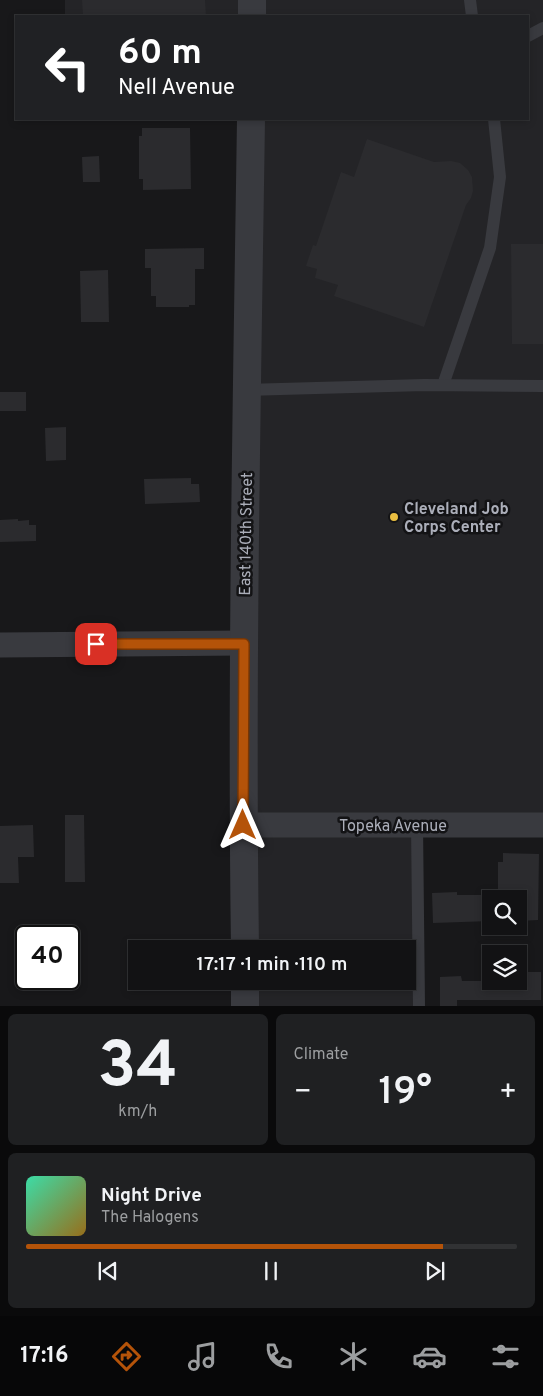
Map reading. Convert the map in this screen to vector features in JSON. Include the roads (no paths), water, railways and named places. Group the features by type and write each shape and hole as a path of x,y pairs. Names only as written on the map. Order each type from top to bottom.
{"street":[{"path":"252,0 252,15"},
{"name":"East 140th Street","path":"245,940 243,825 244,644 251,120"},
{"path":"0,644 244,644"},
{"name":"Topeka Avenue","path":"243,825 543,825"},
{"path":"245,990 245,1006"}],"lane":[{"path":"470,0 472,15"},
{"path":"529,35 543,28"},
{"path":"443,385 490,248 500,177 494,120"},
{"path":"247,390 443,385 543,386"},
{"path":"418,824 419,1006"}],"place":[{"name":"Cleveland Job Corps Center","path":"394,517"}]}
